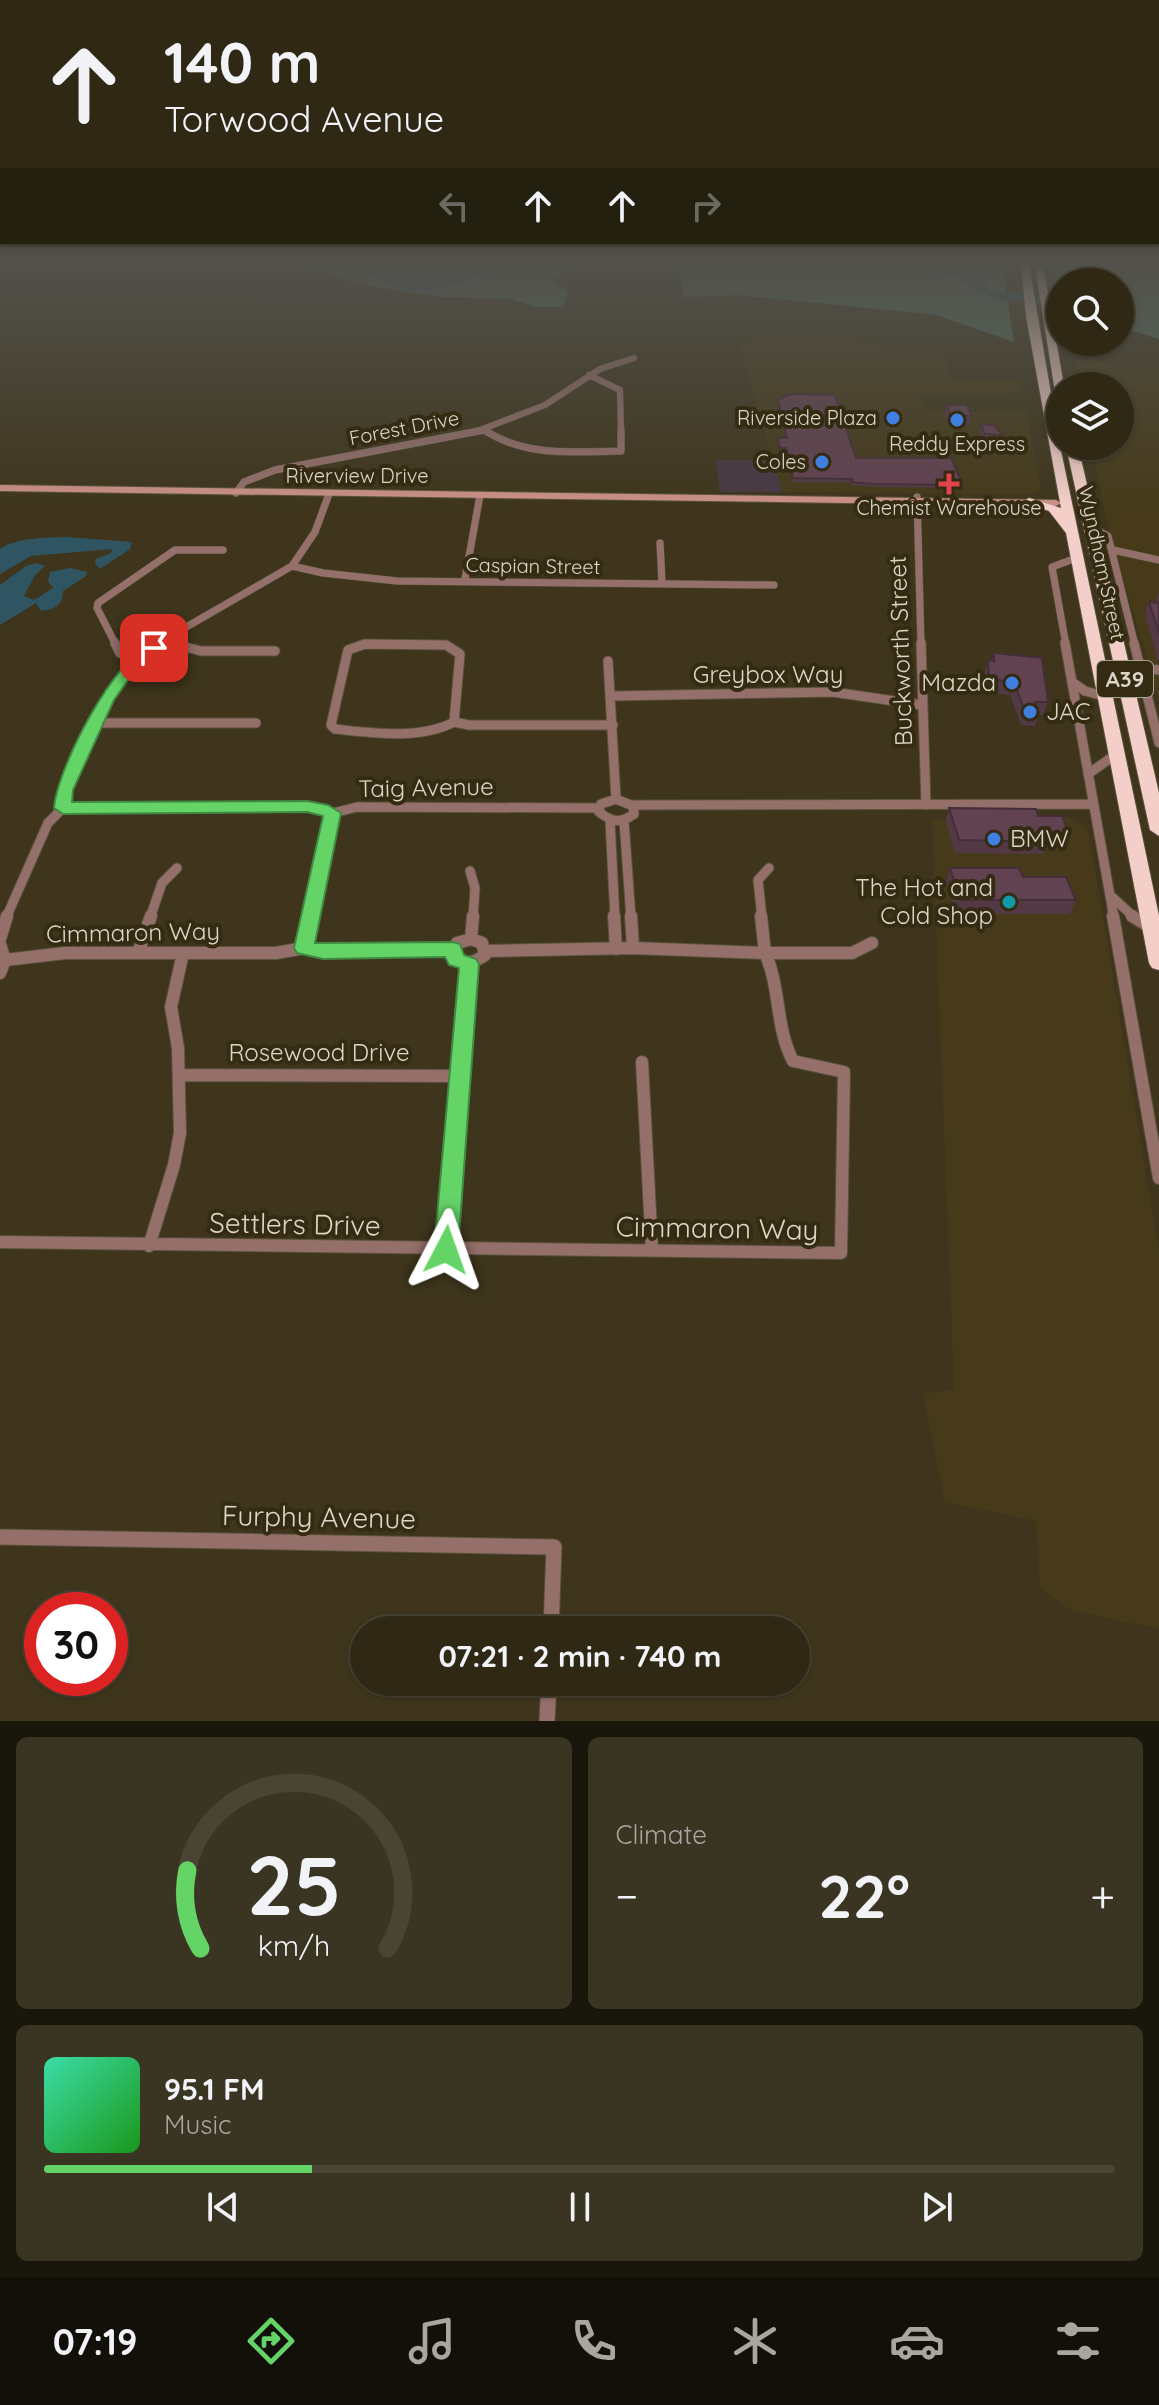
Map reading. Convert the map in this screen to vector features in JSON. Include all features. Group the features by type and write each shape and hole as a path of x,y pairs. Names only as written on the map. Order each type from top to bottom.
{"highway":[{"name":"Wyndham Street","path":"1036,345 1156,934 1159,963"},
{"path":"1038,358 1046,355"},
{"name":"Wyndham Street","path":"1071,460 1068,502 1091,527 1130,702 1153,779 1159,830"},
{"path":"1029,502 1051,506 1061,513 1070,543 1079,557"},
{"path":"1108,704 1130,702"}],"street":[{"name":"Forest Drive","path":"236,493 244,482 260,474 484,430 491,424 545,405 589,375 634,358"},
{"path":"484,430 505,443 532,451 621,451 620,390 589,375"},
{"path":"248,493 260,474"},
{"name":"Riverview Drive","path":"0,488 1068,502"},
{"path":"0,973 5,960 0,942 2,928 48,823 63,808 61,798 94,723 116,685 140,659 180,630 292,566 315,532 329,494"},
{"path":"465,579 480,495"},
{"name":"Riverview Drive","path":"917,499 1068,502"},
{"name":"Buckworth Street","path":"917,499 926,805"},
{"path":"1091,527 1108,536 1113,550 1159,743"},
{"path":"660,543 662,582"},
{"path":"140,659 120,653 97,608 98,603 175,550 223,550"},
{"path":"1113,550 1159,560"},
{"path":"1079,557 1052,567 1159,1178"},
{"name":"Caspian Street","path":"292,566 323,573 397,581 465,579 518,583 774,585"},
{"path":"167,642 201,651 275,651"},
{"path":"452,724 460,654 455,648 365,644 349,648 333,727 428,731 452,724 461,730 613,728"},
{"path":"608,661 616,799"},
{"path":"1141,668 1159,670"},
{"path":"1072,682 1108,704"},
{"name":"Greybox Way","path":"612,696 833,692 922,705"},
{"path":"94,723 256,723"},
{"path":"1088,774 1118,753"},
{"path":"632,805 634,814 624,821 610,821 602,816 599,808 605,801 616,799 632,805 1093,804"},
{"name":"Taig Avenue","path":"63,808 307,807 333,813 357,807 599,808"},
{"path":"304,948 333,813"},
{"path":"610,821 616,949"},
{"path":"624,821 633,948"},
{"path":"138,953 162,883 177,868"},
{"path":"765,953 758,880 769,868"},
{"path":"470,871 475,888 471,939"},
{"path":"1109,895 1156,934"},
{"path":"471,939 482,943 486,951 479,961 469,964 456,960 453,949 457,943 471,939"},
{"path":"486,951 633,948 852,953 872,943"},
{"name":"Cimmaron Way","path":"5,960 65,953 276,953 304,948 323,952 453,949"},
{"path":"149,1246 174,1165 180,1133 180,1075 171,1007 183,953"},
{"name":"Cimmaron Way","path":"446,1250 841,1253 844,1072 793,1061 785,1048 774,968 765,953"},
{"path":"446,1250 469,964"},
{"path":"642,1062 652,1250"},
{"name":"Rosewood Drive","path":"180,1075 458,1076"},
{"name":"Settlers Drive","path":"0,1242 446,1250"},
{"name":"Furphy Avenue","path":"0,1537 554,1547 552,1616"},
{"path":"547,1721 548,1696"}],"shaded area":[{"name":"Riverside Plaza","path":"739,345 880,345 948,358 952,380 1021,380 1023,393 917,394 925,411 1027,412 1041,490 1033,494 782,492"},
{"path":"1076,359 1159,367 1159,701 1107,523 1095,460 1134,460 1134,372 1078,372"},
{"path":"716,460 773,460 782,492 720,492"},
{"path":"1068,818 1087,827 1159,1250 1159,1629 1070,1610 1040,1588 1036,1521 945,1502 923,1394 954,1389 932,819"}],"water":[{"path":"66,537 132,542 130,549 100,569 95,563 96,559 111,553 112,549 31,556 0,574 0,549 7,545 23,540"},
{"path":"37,563 45,566 35,575 24,596 34,600 53,588 48,581 50,572 70,568 87,572 86,576 63,591 57,606 41,611 36,603 0,625 0,585 26,566"}],"building":[{"name":"Riverside Plaza","path":"790,394 835,395 856,458 951,458 963,485 873,484 852,482 852,479 793,478 786,448 780,448 778,438 787,438 778,400"},
{"path":"946,405 967,405 972,416 951,416"},
{"path":"980,424 994,425 1002,435 985,434"},
{"path":"1149,602 1159,603 1159,633"},
{"path":"994,653 1042,658 1048,702 1035,702 1039,713 1025,712 1014,682 989,679 988,660 994,661"},
{"path":"949,808 1036,809 1038,816 1062,816 1070,836 1046,836 1048,842 959,840"},
{"path":"950,868 1019,868 1023,877 1066,877 1076,900 960,900"}],"place":[{"name":"Riverside Plaza","path":"893,418"},
{"name":"Reddy Express","path":"957,420"},
{"name":"Coles","path":"822,462"},
{"name":"Chemist Warehouse","path":"949,484"},
{"name":"Mazda","path":"1012,683"},
{"name":"JAC","path":"1030,712"},
{"name":"BMW","path":"994,839"},
{"name":"The Hot and Cold Shop","path":"1009,902"}],"route":[{"path":"154,648 126,673 106,700 64,790 61,798 63,808 307,807 333,813 304,948 323,952 453,949 456,960 469,964 446,1250"}]}
